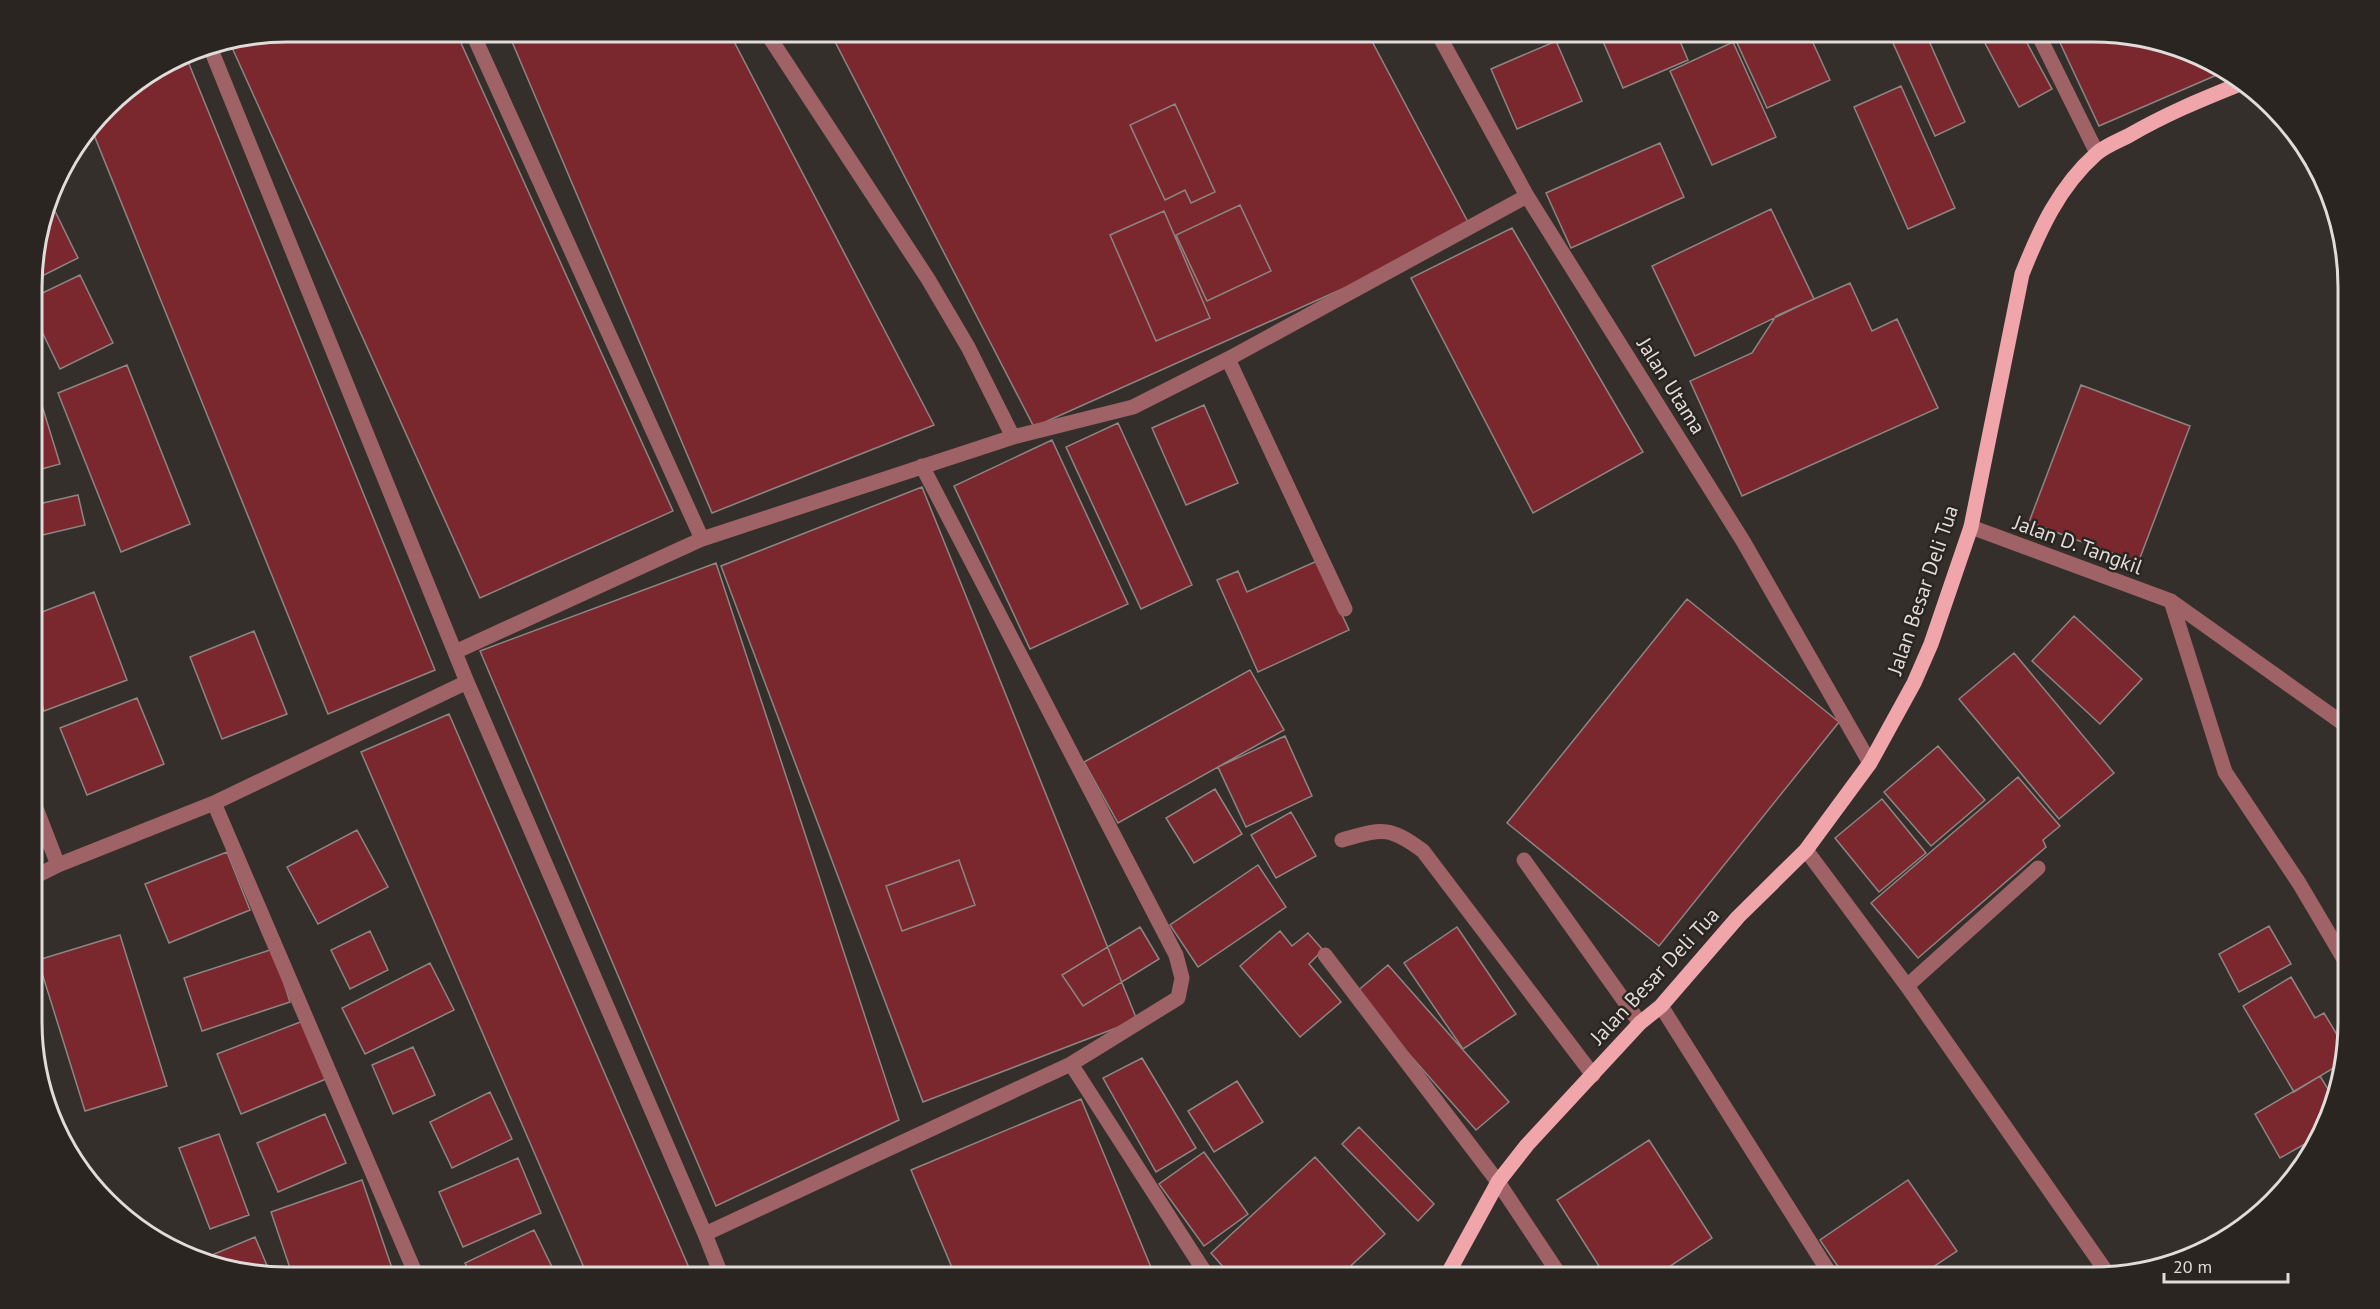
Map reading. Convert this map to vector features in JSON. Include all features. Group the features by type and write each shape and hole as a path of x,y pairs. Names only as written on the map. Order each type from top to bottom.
{"main road":[{"name":"Jalan Besar Deli Tua","path":"1451,1267 1498,1182 1527,1145 1640,1023 1660,1006 1738,917 1806,850 1870,763 1914,683 1931,644 1971,527 2022,274 2037,235 2052,207 2073,178 2097,153 2170,112 2234,87"}],"street":[{"path":"477,42 702,539"},
{"path":"773,42 928,279 968,347 1012,437"},
{"name":"Jalan Utama","path":"1442,42 1527,196 1743,541 1870,763"},
{"path":"2042,42 2097,153"},
{"path":"213,54 467,682 718,1267"},
{"path":"455,652 702,539 1012,437 1133,407 1228,359 1527,196"},
{"path":"1228,359 1345,609"},
{"path":"705,1234 1071,1064 1178,998 1182,978 1176,955 922,466"},
{"name":"Jalan D. Tangkil","path":"1971,527 2171,601 2338,720"},
{"path":"2171,601 2225,772 2299,883 2338,949"},
{"path":"42,873 214,803 467,682"},
{"path":"214,803 413,1267"},
{"path":"42,824 58,865"},
{"path":"1342,840 1377,831 1401,834 1423,851 1593,1075"},
{"path":"1806,850 1907,986 2103,1266"},
{"path":"1524,860 1640,1023"},
{"path":"1907,986 2038,868"},
{"path":"1325,955 1498,1182 1554,1267"},
{"path":"1660,1006 1826,1267"},
{"path":"1071,1064 1202,1267"}],"building":[{"path":"287,42 461,42 673,511 480,598 232,48"},
{"path":"512,42 734,42 934,425 712,513"},
{"path":"835,42 1372,42 1469,224 1398,264 1034,427"},
{"path":"1556,42 1582,101 1517,129 1491,69"},
{"path":"1603,42 1680,42 1688,60 1623,88"},
{"path":"1733,42 1776,137 1712,165 1670,71"},
{"path":"1737,42 1813,42 1830,80 1767,108"},
{"path":"1893,42 1929,42 1965,122 1935,136"},
{"path":"1984,42 2026,42 2052,89 2019,107"},
{"path":"2060,42 2125,44 2156,50 2216,75 2099,126"},
{"path":"189,63 435,670 328,714 94,136 125,103 151,83"},
{"path":"1901,86 1955,208 1908,229 1854,107"},
{"path":"1175,104 1215,192 1191,203 1185,190 1165,200 1130,125"},
{"path":"1660,143 1684,197 1571,248 1546,193"},
{"path":"1240,205 1271,271 1207,301 1176,235"},
{"path":"1771,209 1814,299 1695,356 1652,266"},
{"path":"54,210 78,258 43,276 44,255"},
{"path":"1164,211 1210,318 1156,341 1110,235"},
{"path":"1512,228 1643,452 1533,513 1411,278"},
{"path":"80,275 113,343 60,369 42,332 42,293"},
{"path":"1850,283 1872,331 1897,319 1938,408 1742,496 1690,381 1752,353 1776,316"},
{"path":"127,365 190,524 121,552 58,393"},
{"path":"2081,385 2190,426 2138,563 2029,522"},
{"path":"1204,405 1238,483 1186,505 1152,428"},
{"path":"42,406 60,464 42,469"},
{"path":"1118,423 1192,585 1141,609 1066,447"},
{"path":"1052,440 1128,604 1030,649 954,486"},
{"path":"922,487 1137,1020 923,1102 721,566"},
{"path":"78,495 85,525 42,535 42,503"},
{"path":"1317,561 1349,630 1258,672 1217,580 1238,571 1247,592"},
{"path":"716,563 899,1120 716,1206 480,651"},
{"path":"94,592 127,680 44,711 42,705 42,612"},
{"path":"1687,599 1839,722 1659,946 1507,823"},
{"path":"2074,616 2142,679 2100,724 2032,661"},
{"path":"254,631 287,714 222,739 190,657"},
{"path":"2014,653 2114,773 2059,819 1959,699"},
{"path":"1250,670 1284,730 1118,823 1084,762"},
{"path":"137,698 164,764 87,795 60,728"},
{"path":"449,714 689,1267 584,1267 361,752"},
{"path":"1285,736 1312,796 1246,827 1218,767"},
{"path":"1938,746 1985,800 1931,846 1884,792"},
{"path":"2018,777 2060,826 2043,840 2046,847 1918,958 1871,903"},
{"path":"1215,789 1242,834 1194,863 1166,818"},
{"path":"1882,799 1926,853 1879,892 1835,838"},
{"path":"1291,812 1316,856 1276,878 1251,835"},
{"path":"357,830 388,887 318,924 287,867"},
{"path":"227,852 250,910 169,943 145,884"},
{"path":"959,860 975,905 902,931 886,886"},
{"path":"1258,865 1286,907 1198,967 1170,925"},
{"path":"2269,926 2291,964 2239,992 2219,954"},
{"path":"1140,927 1159,959 1083,1006 1062,975"},
{"path":"1457,927 1516,1014 1463,1049 1404,963"},
{"path":"370,931 388,970 350,989 331,950"},
{"path":"1280,931 1292,946 1308,933 1323,950 1309,964 1341,1002 1300,1037 1240,966"},
{"path":"120,935 167,1086 85,1111 42,973 42,959"},
{"path":"273,949 290,1002 202,1031 184,978"},
{"path":"430,963 454,1010 365,1054 342,1008"},
{"path":"1388,965 1509,1102 1476,1130 1355,993"},
{"path":"2291,977 2315,1018 2324,1013 2337,1035 2333,1068 2294,1092 2243,1006"},
{"path":"303,1021 326,1079 241,1114 217,1054"},
{"path":"413,1047 435,1095 393,1114 372,1065"},
{"path":"1142,1058 1196,1148 1156,1172 1103,1078"},
{"path":"2320,1076 2328,1090 2305,1144 2280,1158 2255,1114"},
{"path":"1237,1081 1263,1122 1214,1152 1188,1111"},
{"path":"490,1092 512,1139 452,1168 430,1122"},
{"path":"1081,1099 1151,1267 952,1267 911,1170"},
{"path":"325,1114 346,1163 278,1192 257,1143"},
{"path":"1359,1127 1434,1204 1418,1221 1342,1144"},
{"path":"219,1134 249,1215 210,1229 179,1148"},
{"path":"1649,1140 1712,1238 1669,1267 1600,1267 1557,1200"},
{"path":"1204,1152 1248,1214 1204,1246 1159,1184"},
{"path":"1315,1157 1385,1234 1350,1267 1223,1267 1211,1253"},
{"path":"518,1158 541,1213 463,1247 439,1192"},
{"path":"362,1180 392,1267 290,1267 271,1212"},
{"path":"1908,1180 1957,1251 1933,1267 1838,1267 1820,1240"},
{"path":"534,1230 552,1267 467,1267 465,1263"},
{"path":"255,1237 267,1266 239,1262 212,1255"}]}
